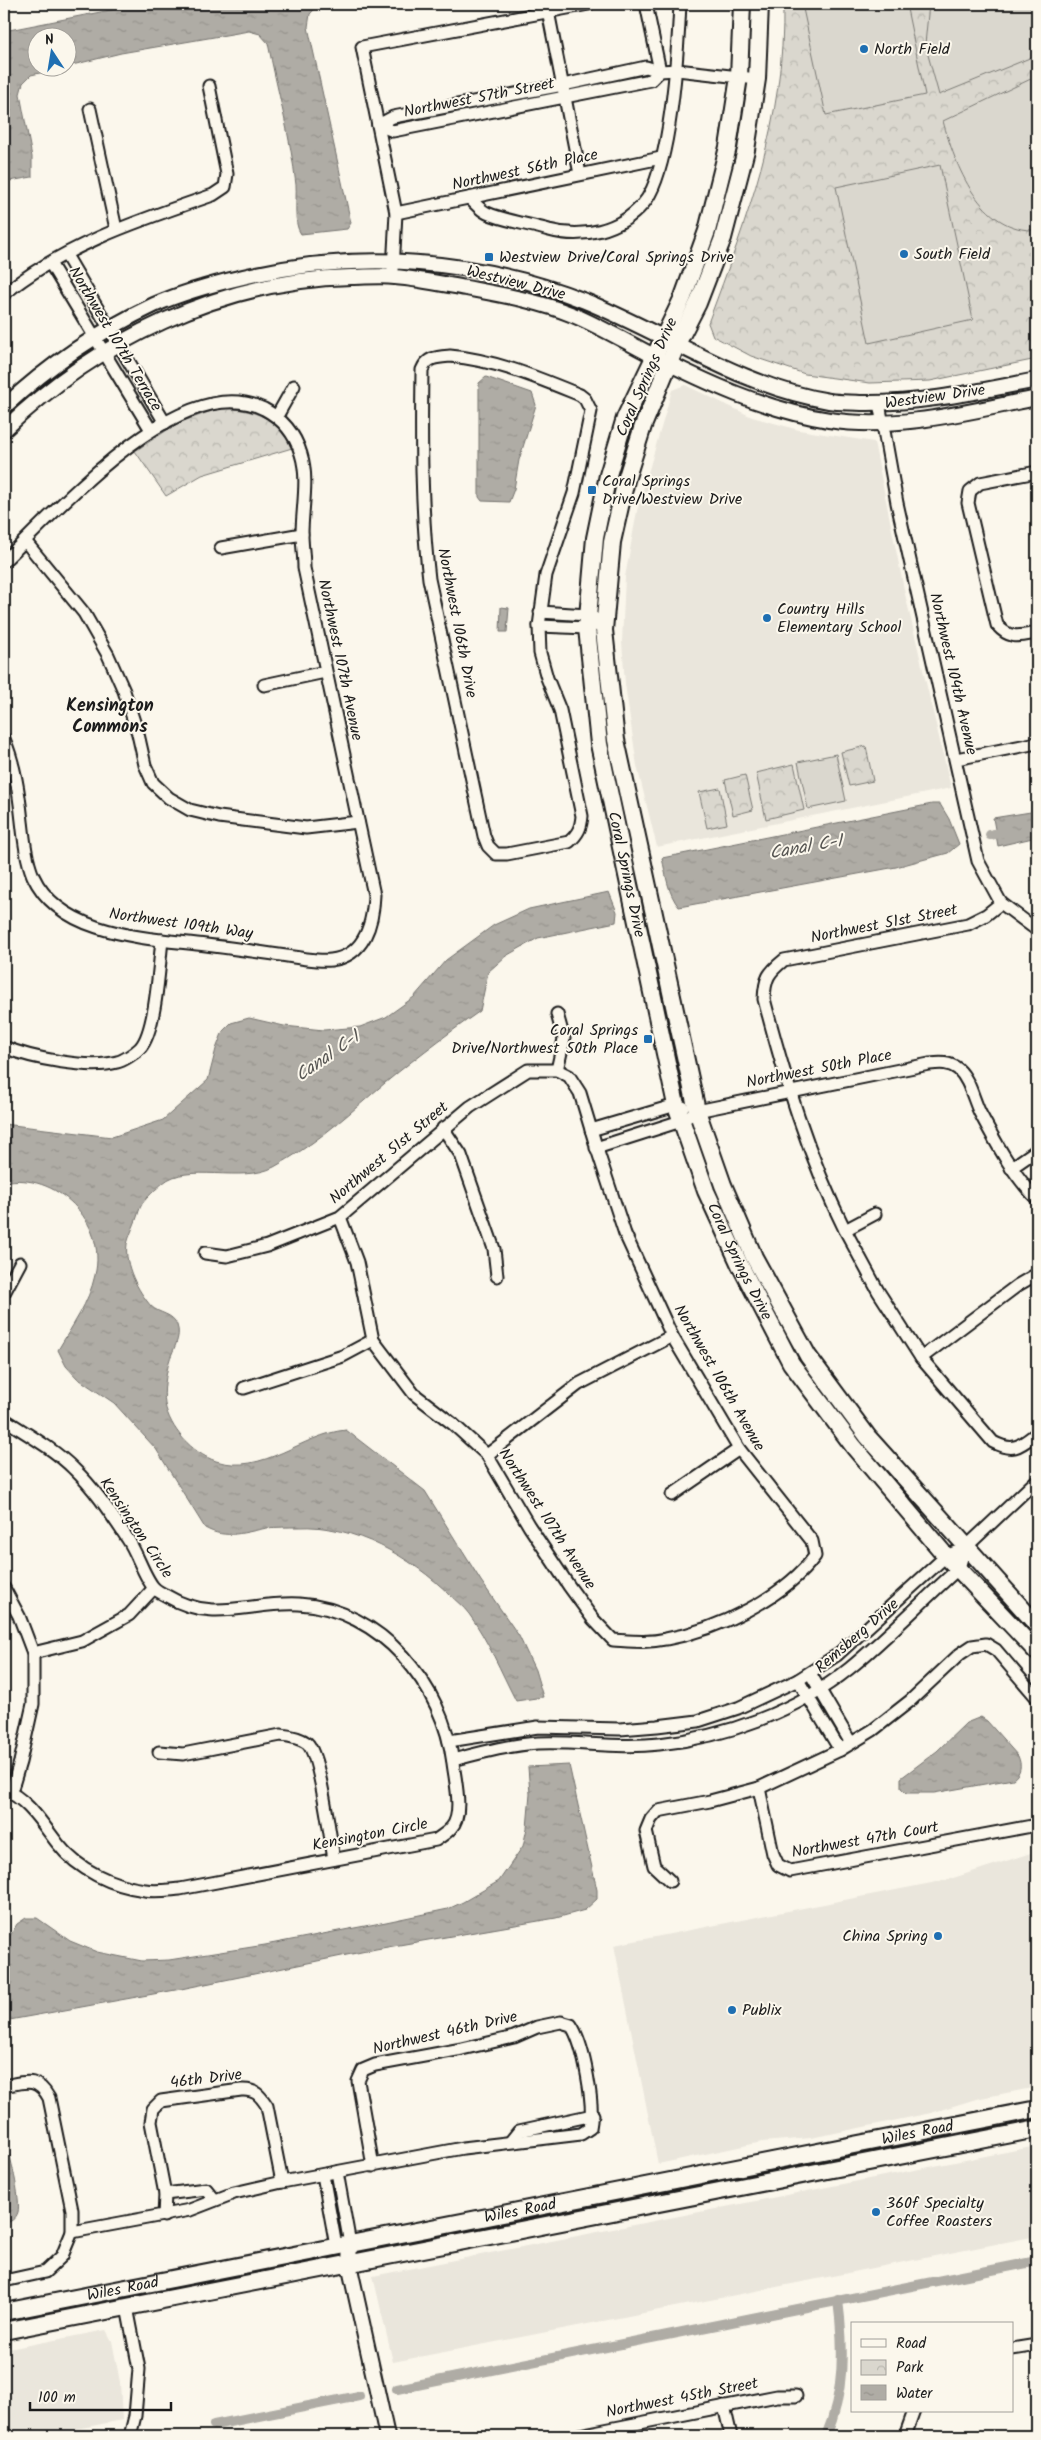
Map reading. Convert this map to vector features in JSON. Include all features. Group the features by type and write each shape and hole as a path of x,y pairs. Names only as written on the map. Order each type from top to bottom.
{"main road":[{"name":"Coral Springs Drive","path":"742,4 739,77 728,147 707,231 683,297 670,341 669,364 643,426 626,480 612,542 604,623 607,670 616,740 697,1111 723,1185 754,1257 808,1356 868,1437 965,1548 1037,1625"},
{"name":"Coral Springs Drive","path":"760,4 756,79 746,150 723,238 698,303 670,341 654,356 625,418 608,475 595,538 587,622 599,744 680,1121 706,1191 740,1265 791,1364 854,1447 946,1556 1037,1652"},
{"name":"Wiles Road","path":"4,2312 1037,2109"},
{"name":"Wiles Road","path":"4,2331 1037,2129"},
{"path":"126,2307 136,2293 146,2284"}],"street":[{"path":"393,276 396,214 362,47 589,4"},
{"path":"646,4 660,71"},
{"path":"469,198 486,213 562,234 604,230 624,220 644,204 654,184 661,158 677,70 680,4"},
{"path":"548,11 580,174"},
{"name":"Northwest 57th Street","path":"378,125 393,117 563,85 646,67 660,71 677,70 756,79"},
{"name":"Northwest 57th Street","path":"378,125 393,131 566,98 652,80 660,71"},
{"path":"4,294 50,263 116,229 213,195 225,187 227,174 209,86"},
{"path":"90,109 116,229"},
{"name":"Northwest 56th Place","path":"396,214 661,158"},
{"name":"Northwest 107th Terrace","path":"66,255 108,329 165,422"},
{"name":"Westview Drive","path":"4,407 58,362 93,337 153,305 207,285 283,267 394,260 510,276 584,301 670,341 732,373 774,388 831,402 879,403 944,398 1037,380"},
{"name":"Northwest 107th Terrace","path":"50,263 93,337 151,430"},
{"name":"Westview Drive","path":"4,430 42,397 103,353 118,344 187,312 270,286 334,278 393,276 506,295 554,307 724,389 772,407 830,420 882,423 940,417 1037,398"},
{"name":"Northwest 106th Drive","path":"450,356 490,362 580,395 589,405 591,415 574,493 546,575 540,612 540,653 547,678 560,710 582,816 581,827 576,836 569,842 507,854 496,854 488,846 484,836 429,579 426,552 420,403 422,370 424,363 429,359 450,356"},
{"path":"4,561 93,475 151,430 208,404 231,401 256,406 277,416 294,386"},
{"name":"Northwest 104th Avenue","path":"879,403 897,503 978,861 1001,903 1037,930"},
{"name":"Northwest 107th Avenue","path":"277,416 293,434 302,456 304,568 374,895 374,917 360,946"},
{"path":"1037,472 980,483 970,492 968,503 997,625 1004,633 1014,637 1037,633"},
{"path":"221,548 302,534"},
{"path":"25,541 84,613 108,655 124,691 138,734 145,765 153,783 169,798 190,810 228,818 306,828 358,822"},
{"path":"540,612 587,622"},
{"path":"539,626 587,622 604,623"},
{"path":"264,686 325,672"},
{"name":"Northwest 109th Way","path":"4,739 18,787 26,852 34,877 51,900 72,916 99,928 130,936 307,959 331,960 347,956 360,946"},
{"path":"956,759 1037,743"},
{"name":"Northwest 51st Street","path":"789,1091 764,999 765,984 770,971 784,960 968,924 986,915 1001,903"},
{"path":"4,1047 52,1062 89,1063 118,1062 140,1048 152,1020 162,940"},
{"path":"557,1070 564,1039 558,1014"},
{"name":"Northwest 50th Place","path":"596,1148 680,1121 697,1111 929,1064 948,1063 958,1070 967,1081 980,1112 1011,1168"},
{"name":"Northwest 51st Street","path":"205,1253 227,1256 267,1246 340,1217 470,1107 528,1070 557,1070"},
{"name":"Northwest 106th Avenue","path":"557,1070 569,1076 580,1093 625,1234 672,1336 739,1449 812,1541 815,1556 804,1571 777,1592 742,1614 703,1629 667,1639 637,1642 613,1640"},
{"path":"789,1091 826,1192 878,1291 921,1358 993,1442 1006,1448 1018,1447 1037,1433"},
{"path":"591,1130 676,1105"},
{"name":"Northwest 50th Place","path":"676,1105 697,1111"},
{"path":"443,1128 461,1155 494,1249 497,1276"},
{"path":"1037,1150 1011,1168 1037,1199"},
{"path":"846,1230 875,1214"},
{"name":"Northwest 107th Avenue","path":"340,1217 357,1262 373,1340 414,1394 453,1424 487,1455 529,1526 569,1586 593,1619 613,1640"},
{"path":"4,1293 20,1262"},
{"path":"921,1358 1018,1285 1037,1274"},
{"path":"487,1455 579,1384 672,1336"},
{"path":"244,1388 343,1356 373,1340"},
{"name":"Kensington Circle","path":"4,1418 74,1469 104,1503 131,1543 154,1588 177,1602 202,1610 232,1611 262,1605 301,1604 336,1611 371,1628 400,1652 422,1678 440,1713 452,1760 459,1814 452,1828 436,1840 180,1889 145,1890 110,1881 80,1866 59,1846 38,1817 7,1791"},
{"path":"672,1496 739,1449"},
{"name":"Remsberg Drive","path":"448,1741 538,1727 620,1729 698,1721 738,1708 798,1680 837,1655 946,1556 965,1548 1037,1480"},
{"name":"Remsberg Drive","path":"452,1760 494,1750 538,1743 619,1747 658,1744 701,1738 743,1725 808,1697 850,1668 958,1568 965,1548"},
{"path":"4,1588 19,1616 33,1653 33,1704 20,1762 7,1791"},
{"path":"33,1653 82,1640 129,1615 154,1588"},
{"path":"670,1881 654,1866 646,1831 651,1819 658,1811 710,1801 759,1788 840,1750 873,1730 910,1701 960,1654 972,1646 986,1644 996,1650 1037,1698"},
{"path":"810,1673 851,1743"},
{"path":"798,1680 840,1750"},
{"path":"159,1752 183,1754 282,1735 294,1737 308,1744 316,1759 334,1859"},
{"name":"Northwest 47th Court","path":"759,1788 773,1854 778,1865 790,1871 1037,1825"},
{"name":"Northwest 46th Drive","path":"372,2166 358,2081 363,2070 375,2065 505,2039 561,2022 571,2025 579,2037 593,2115"},
{"path":"4,2086 33,2082 43,2086 49,2098 72,2210 72,2232 62,2256 45,2272 4,2281"},
{"name":"46th Drive","path":"164,2216 164,2194 150,2122 153,2109 161,2101 241,2090 250,2090 260,2095 267,2106 282,2182"},
{"path":"72,2232 190,2210 234,2193 282,2182 463,2148 581,2134 590,2128 593,2115 519,2131 511,2141"},
{"path":"337,2172 343,2245"},
{"path":"323,2175 349,2264 387,2436"},
{"path":"164,2194 206,2189 216,2200"},
{"path":"126,2307 139,2369 135,2416 130,2436"},
{"path":"1014,2349 1037,2345"},
{"name":"Northwest 45th Street","path":"574,2436 777,2396 796,2396"},
{"path":"724,2406 731,2436"},
{"path":"905,2436 914,2412"}],"shaded area":[{"name":"Country Hills Elementary School","path":"685,385 752,417 799,430 874,442 905,594 951,788 657,847 637,766 625,684 622,642 625,577 637,511 672,390"},
{"path":"1037,1851 1037,2087 976,2099 931,2113 811,2138 762,2142 658,2164 614,1945 947,1880"},
{"path":"1037,2146 1037,2236 393,2362 373,2276"},
{"path":"106,2330 112,2341 120,2382 122,2420 41,2436 4,2436 4,2350"}],"green space":[{"path":"783,4 1037,4 1037,359 930,381 870,383 805,374 751,356 713,336 708,323 750,206 771,128 778,88 782,47"},
{"name":"North Field","path":"802,4 906,4 925,95 826,115"},
{"path":"929,4 1037,4 1037,55 939,95 925,44"},
{"path":"1037,76 1037,230 1017,228 1000,220 985,208 963,176 943,121"},
{"name":"South Field","path":"940,165 973,320 869,343 836,187"},
{"path":"220,408 243,410 272,422 286,437 292,448 202,475 166,496 135,451 178,423"},
{"path":"866,746 873,781 849,786 841,752"},
{"path":"836,754 846,801 808,809 798,762"},
{"path":"794,764 804,810 766,819 756,773"},
{"path":"745,775 753,810 733,815 725,780"},
{"path":"720,788 727,824 707,828 699,792"}],"water":[{"path":"141,4 319,4 310,14 308,27 351,223 347,229 301,234 296,218 294,167 268,43 260,34 249,31 121,53 78,64 78,28 28,28 28,78 23,83 20,94 32,157 32,177 4,182 4,31"},
{"path":"486,377 532,393 536,405 519,460 514,489 509,502 482,501 479,497 479,383"},
{"path":"501,607 509,608 507,632 500,632"},
{"path":"932,804 940,804 949,819 959,844 948,853 896,867 679,907 675,902 666,878 662,858"},
{"path":"1037,811 1037,837 998,846 993,818"},
{"path":"609,892 617,912 616,922 538,938 506,956 488,972 480,1011 412,1061 325,1133 288,1159 261,1172 247,1174 200,1173 173,1177 163,1183 142,1204 127,1244 130,1269 141,1293 154,1309 172,1318 177,1325 178,1335 170,1357 164,1399 172,1422 183,1439 207,1457 216,1461 233,1464 250,1463 266,1459 330,1433 346,1430 425,1491 481,1581 519,1636 535,1670 543,1697 516,1701 488,1645 467,1611 435,1581 400,1556 360,1537 340,1531 294,1527 267,1528 243,1533 220,1534 205,1528 156,1449 114,1403 77,1378 66,1366 58,1350 89,1295 95,1275 97,1255 93,1237 85,1219 74,1204 59,1193 42,1184 23,1181 4,1182 4,1124 112,1137 163,1120 208,1080 223,1031 231,1023 249,1018 284,1026 324,1030 360,1027 386,1017 414,997 446,960 494,925 529,909"},
{"path":"981,1717 987,1721 1018,1756 1020,1769 1016,1777 934,1793 906,1793 901,1788 901,1778 937,1751 966,1723"},
{"path":"569,1765 597,1890 597,1899 585,1910 556,1918 376,1949 181,1989 4,2021 4,1946 17,1924 26,1918 37,1918 70,1941 97,1952 142,1961 169,1960 265,1945 448,1909 499,1881 523,1846 527,1828 530,1794 528,1767"},
{"path":"4,2141 14,2175 19,2206 16,2217 4,2224"}],"waterway":[{"name":"Canal C-1","path":"990,835 1008,831"},
{"path":"397,2389 1037,2261"},
{"path":"826,2436 837,2403 840,2386 842,2352 838,2300"},
{"path":"214,2425 359,2396"}],"place":[{"name":"North Field","path":"864,49"},
{"name":"South Field","path":"904,254"},
{"name":"Westview Drive/Coral Springs Drive","path":"489,257"},
{"name":"Coral Springs Drive/Westview Drive","path":"592,490"},
{"name":"Country Hills Elementary School","path":"767,618"},
{"name":"Coral Springs Drive/Northwest 50th Place","path":"648,1039"},
{"name":"China Spring","path":"938,1936"},
{"name":"Publix","path":"732,2010"},
{"name":"360f Specialty Coffee Roasters","path":"876,2212"}],"district":[{"name":"Kensington Commons","path":"110,716"}]}
